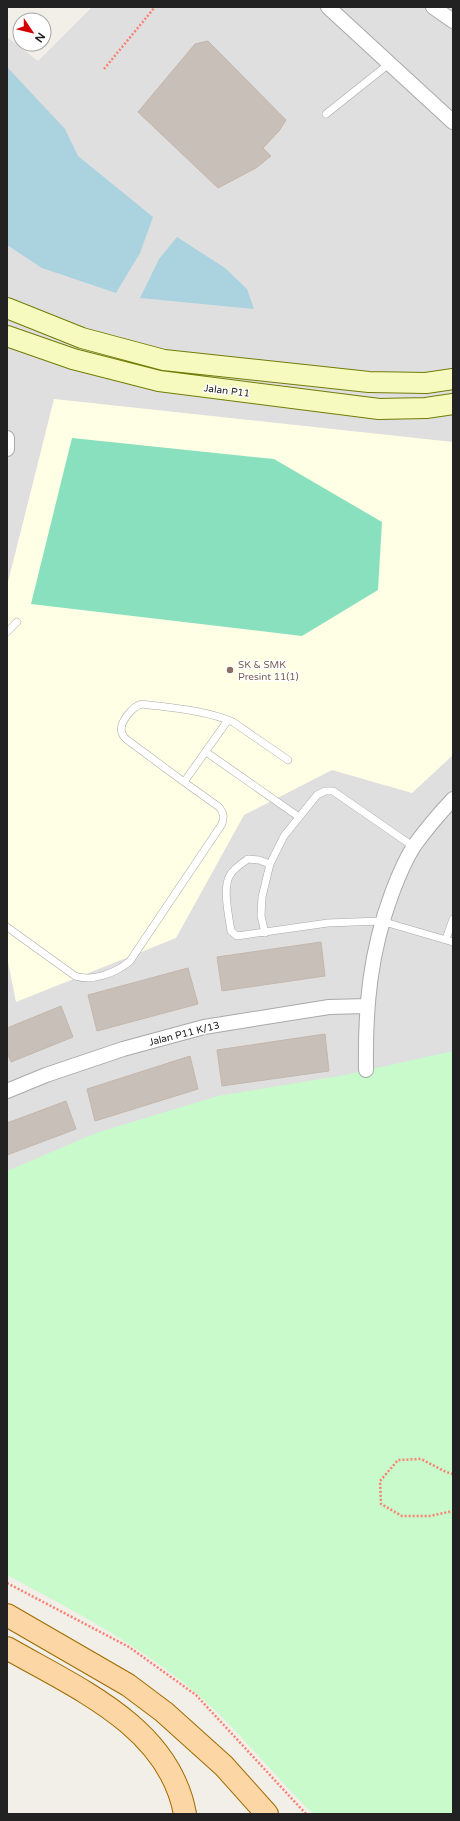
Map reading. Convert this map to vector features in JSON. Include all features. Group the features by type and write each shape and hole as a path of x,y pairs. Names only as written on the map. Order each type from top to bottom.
{"main road":[{"path":"12,311 82,338 164,360 369,382 426,383 453,379"},
{"name":"Jalan P11","path":"7,336 73,359 159,382 379,409 426,408 453,404"},
{"path":"7,1615 128,1686 164,1712 224,1766 267,1814"},
{"path":"7,1648 93,1697 118,1714 140,1734 158,1754 176,1782 185,1814"}],"street":[{"path":"328,7 453,122"},
{"path":"433,7 453,21"},
{"path":"7,438 7,449"},
{"path":"366,1070 367,1006 373,954 381,922 397,880 414,847 439,814 453,799"},
{"name":"Jalan P11 K/13","path":"7,1091 46,1075 123,1049 204,1026 329,1007 367,1006"}],"lane":[{"path":"326,114 390,63"},
{"path":"7,632 17,622"},
{"path":"7,927 75,976 83,979 90,979 115,970 130,961 222,824 224,817 223,811 219,807 124,737 121,732 121,727 131,710 137,705 142,704 210,714 228,720 288,760"},
{"path":"184,782 228,720"},
{"path":"206,752 299,817"},
{"path":"265,933 261,916 262,897 270,864 284,836 316,795 324,791 333,791 414,847"},
{"path":"270,864 259,860 248,859 238,866 229,876 226,895 231,931 237,936 328,923 381,922 450,940 453,919"}],"path":[{"path":"104,69 155,7"},
{"path":"453,1474 421,1459 398,1460 380,1481 381,1504 402,1516 430,1516 453,1511"},
{"path":"7,1583 128,1647 196,1696 306,1814"}],"shaded area":[{"path":"92,7 453,7 453,1814 182,1657 7,1562 7,37 12,41 12,52 26,52 38,61 47,52 52,52 52,47"},
{"name":"SK & SMK Presint 11(1)","path":"54,399 453,442 453,755 412,793 332,770 244,815 176,938 16,1002 7,957 7,586"}],"green space":[{"path":"72,438 274,459 382,522 378,590 302,636 31,604"},
{"path":"453,1051 453,1814 313,1814 227,1722 175,1676 105,1629 7,1575 7,1171 96,1133 218,1096 345,1075"}],"water":[{"path":"7,67 65,129 78,156 153,217 140,253 116,293 42,268 7,245"},
{"path":"177,237 225,268 247,289 254,309 140,298 159,259"}],"building":[{"path":"208,41 286,120 279,131 263,148 271,156 256,168 218,188 138,112 195,44"},
{"path":"321,942 325,976 222,991 217,957"},
{"path":"188,968 198,1004 97,1031 88,995"},
{"path":"61,1006 73,1037 11,1062 7,1052 7,1028"},
{"path":"325,1034 329,1071 222,1086 217,1050"},
{"path":"190,1056 198,1089 95,1121 87,1089"},
{"path":"66,1101 76,1129 7,1155 7,1123"}],"place":[{"name":"SK & SMK Presint 11(1)","path":"230,670"}]}
